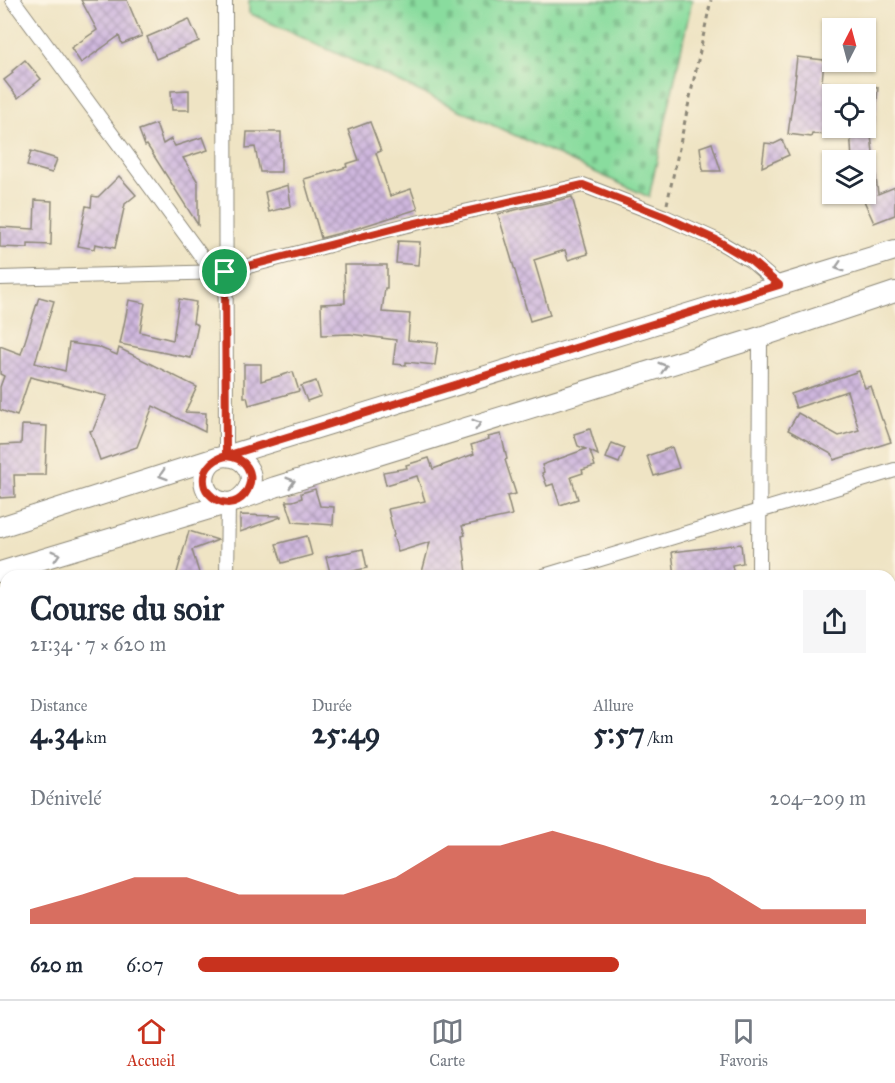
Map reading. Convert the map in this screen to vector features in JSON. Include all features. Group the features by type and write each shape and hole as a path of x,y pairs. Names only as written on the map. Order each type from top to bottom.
{"street":[{"path":"13,0 219,272"},
{"path":"222,457 219,272 225,0"},
{"path":"0,278 219,272 403,226 583,185 716,240 750,260 779,285"},
{"path":"0,527 895,250"},
{"path":"7,570 760,337 895,292"},
{"path":"759,570 760,337"},
{"path":"222,457 233,457 240,460 249,471 250,486 247,492 242,498 232,502 221,502 214,499 205,488 204,473 213,461 222,457"},
{"path":"564,570 895,470"},
{"path":"227,570 232,502"}],"path":[{"path":"665,217 711,0"}],"green space":[{"path":"249,0 692,0 649,197 249,13"}],"building":[{"path":"81,0 127,0 142,36 122,44 119,36 81,63 71,48 97,30"},
{"path":"189,19 199,41 156,59 147,37"},
{"path":"797,57 822,60 822,82 847,84 822,84 822,134 812,134 811,137 788,134"},
{"path":"25,60 41,79 18,98 4,80"},
{"path":"876,87 878,87 876,112"},
{"path":"189,90 189,110 172,110 171,91"},
{"path":"370,122 381,151 376,153 390,196 411,189 418,209 321,238 304,179 347,167 346,164 359,160 348,130"},
{"path":"156,124 163,144 171,139 175,146 203,137 208,150 183,158 198,182 198,225 147,145 145,146 139,130"},
{"path":"247,132 281,132 281,172 260,172 255,147 246,148"},
{"path":"851,138 871,138 873,150 851,150"},
{"path":"782,140 789,155 762,167 765,143 774,144"},
{"path":"712,143 721,171 703,171 700,147"},
{"path":"31,151 57,159 52,173 27,166"},
{"path":"119,176 136,195 125,204 115,248 95,244 94,249 78,246 86,206 91,207 92,196 98,197"},
{"path":"876,178 878,194 895,187 895,215 874,223 865,204 876,204"},
{"path":"288,185 291,206 269,212 265,192"},
{"path":"572,197 588,254 568,260 565,250 534,260 550,315 530,321 498,214"},
{"path":"35,200 52,201 51,245 28,244 28,248 0,247 0,227 34,229"},
{"path":"398,241 420,242 418,265 396,263"},
{"path":"344,265 387,265 387,288 385,288 382,312 410,314 408,340 438,343 435,365 406,362 406,365 393,364 396,340 350,334 322,335 321,304 345,303"},
{"path":"39,297 54,301 35,363 65,371 69,343 98,347 117,355 119,348 197,387 185,412 206,413 205,432 153,406 137,447 100,460 90,431 93,430 107,396 30,377 17,416 0,410 0,387 4,376 0,374 0,346 21,354"},
{"path":"179,299 196,302 193,323 198,325 191,358 120,344 129,300 145,303 140,332 173,340"},
{"path":"244,364 261,364 261,381 293,372 299,391 249,405 247,397 244,397"},
{"path":"859,371 865,388 871,386 891,442 834,460 833,455 788,430 798,413 839,436 859,430 847,391 796,408 791,394"},
{"path":"316,381 321,396 307,401 301,386"},
{"path":"22,425 47,426 45,475 14,475 15,497 0,498 0,445 21,444"},
{"path":"590,429 598,455 590,451 595,466 571,477 578,499 560,505 553,484 547,486 542,473 544,472 542,465 586,449 578,446 574,434"},
{"path":"501,434 507,459 505,460 516,494 507,496 512,515 462,526 465,535 462,536 467,570 423,570 430,542 398,552 388,509 425,501 417,476 386,485 383,472 407,468 406,465 429,458 433,469 474,454 471,445 489,439 488,437"},
{"path":"612,443 625,448 619,463 606,458"},
{"path":"672,447 679,468 654,476 647,456"},
{"path":"315,489 320,506 334,507 333,525 293,522 286,501 302,498 301,493"},
{"path":"240,515 281,516 281,517 240,532"},
{"path":"189,531 218,540 192,550 198,570 178,570"},
{"path":"307,536 312,555 282,563 276,544"},
{"path":"741,544 743,563 732,565 733,570 674,570 672,552"},
{"path":"363,549 367,568 329,570 326,557"}],"route":[{"path":"225,272 226,456 219,457 208,466 204,473 204,480 205,488 214,499 228,503 242,498 250,486 251,478 246,465 240,460 226,456 779,285 750,260 716,240 583,185 403,226 225,272"}]}
